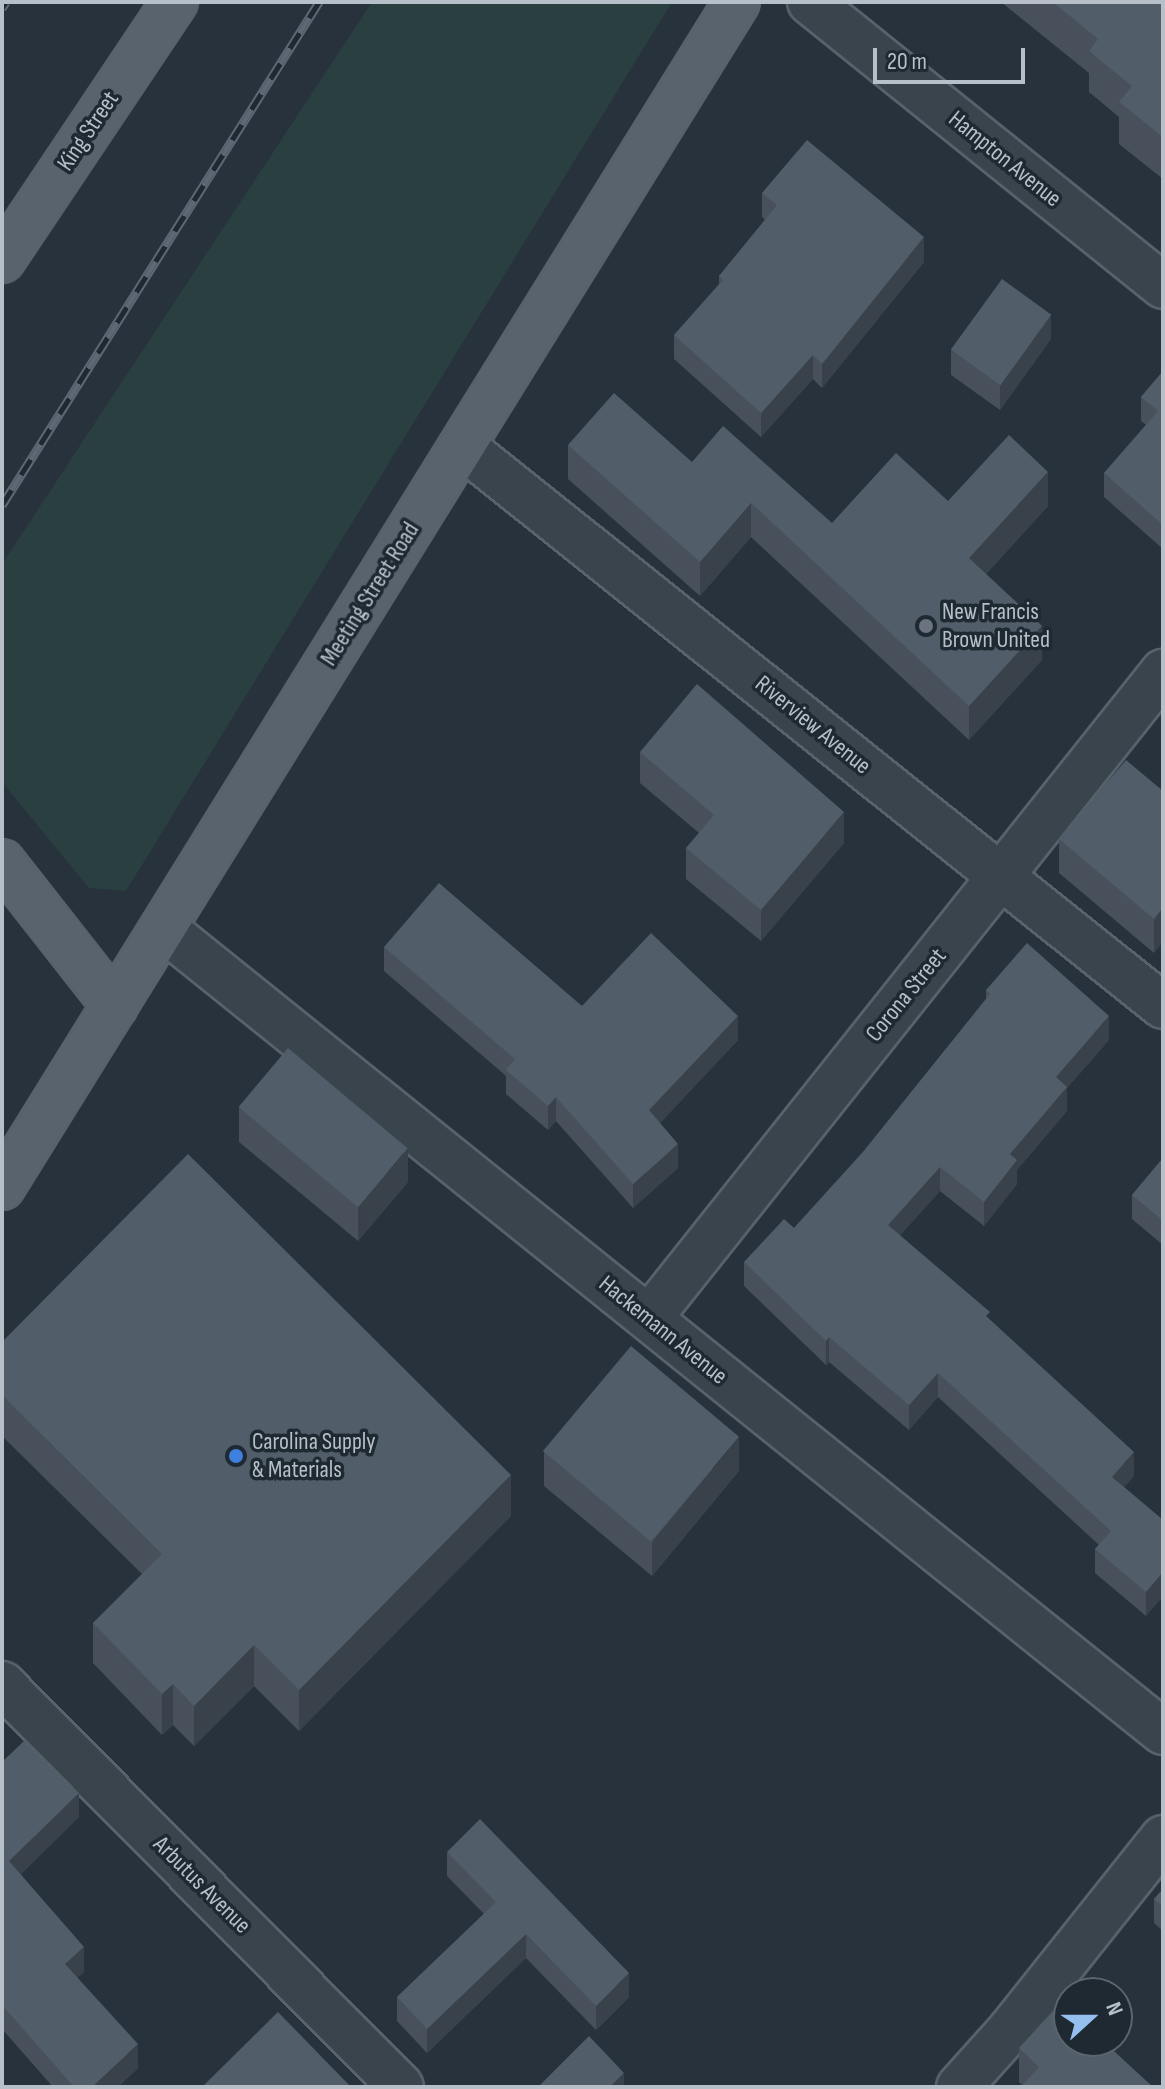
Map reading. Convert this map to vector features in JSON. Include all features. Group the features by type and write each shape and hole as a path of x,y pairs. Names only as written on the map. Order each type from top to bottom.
{"main road":[{"name":"King Street","path":"2,260 175,2"},
{"name":"Meeting Street Road","path":"2,1187 737,2"},
{"path":"2,862 115,1006"}],"street":[{"name":"Hampton Avenue","path":"810,2 1163,286"},
{"name":"Riverview Avenue","path":"462,446 1163,1006"},
{"name":"Corona Street","path":"649,1318 1163,672"},
{"name":"Hackemann Avenue","path":"163,928 1163,1732"},
{"name":"Arbutus Avenue","path":"2,1684 401,2087"},
{"path":"959,2087 1011,2029 1163,1838"}],"green space":[{"path":"372,2 672,2 126,891 89,888 2,782 2,564"}],"building":[{"path":"1053,2 1163,2 1163,137 1119,102 1132,86 1089,51 1098,39"},
{"path":"807,140 924,237 822,364 813,355 761,413 674,335 723,280 719,276 777,205 762,193"},
{"path":"1002,279 1051,315 1000,385 951,349"},
{"path":"1163,371 1163,525 1104,473 1158,411 1141,397"},
{"path":"614,393 692,462 723,426 832,523 896,453 948,501 1009,435 1048,472 969,558 1042,626 969,706 751,503 700,562 568,445"},
{"path":"697,684 844,812 761,910 686,848 714,815 640,752"},
{"path":"1126,760 1163,791 1163,908 1154,919 1059,839"},
{"path":"439,883 582,1006 651,933 738,1016 649,1110 678,1144 633,1184 556,1097 548,1106 506,1070 515,1059 384,947"},
{"path":"1027,943 1109,1016 1056,1077 1067,1087 1010,1154 1017,1160 984,1202 940,1167 888,1225 990,1312 986,1316 1134,1452 1112,1477 1163,1520 1163,1572 1146,1592 1095,1549 1111,1531 938,1373 909,1405 829,1337 826,1341 744,1262 784,1219 794,1228 863,1152 990,994 986,990"},
{"path":"288,1048 408,1148 358,1207 239,1107"},
{"name":"Carolina Supply & Materials","path":"188,1154 511,1475 299,1690 254,1645 194,1706 173,1684 162,1694 93,1623 162,1554 2,1395 2,1342"},
{"path":"1163,1158 1163,1221 1132,1195"},
{"path":"631,1346 739,1437 651,1542 543,1451"},
{"path":"25,1740 79,1793 9,1861 84,1947 65,1964 138,2044 92,2087 74,2087 2,2005 2,1762"},
{"path":"480,1819 629,1973 596,2006 526,1934 427,2029 397,1997 496,1902 447,1852"},
{"path":"1163,1889 1163,1906 1154,1899"},
{"path":"1053,2011 1053,2057 1120,2057 1153,2087 1021,2087 1039,2067 1019,2048"},
{"path":"278,2012 351,2087 202,2087"},
{"path":"589,2036 624,2073 610,2087 538,2087"}],"railway":[{"path":"2,8 6,2"},
{"path":"2,505 319,2"}],"place":[{"name":"New Francis Brown United","path":"926,626"},
{"name":"Carolina Supply & Materials","path":"236,1456"}]}
